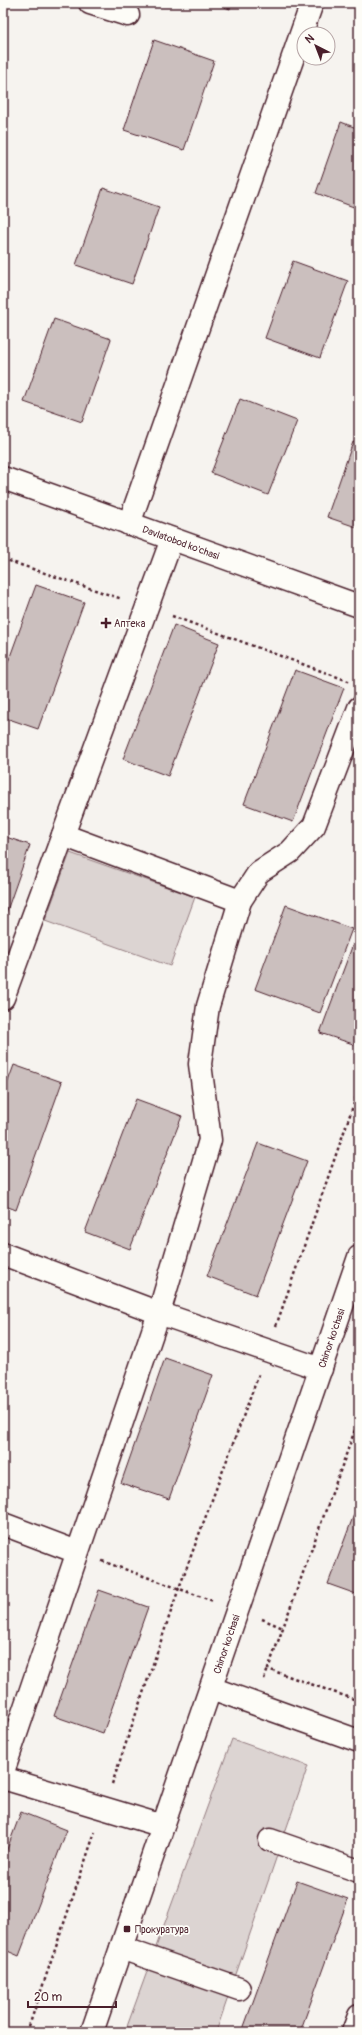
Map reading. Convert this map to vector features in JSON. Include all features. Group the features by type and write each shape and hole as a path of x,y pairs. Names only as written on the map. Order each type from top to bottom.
{"street":[{"path":"90,3 128,15"},
{"path":"129,524 312,3"},
{"name":"Davlatobod ko'chasi","path":"3,478 359,606"},
{"path":"3,998 172,539"},
{"path":"3,1772 159,1313 210,1140 200,1064 208,1006 240,900 259,872 290,852 314,826 359,708"},
{"path":"63,836 240,900"},
{"path":"3,1254 159,1313 321,1370"},
{"name":"Chinor ko'chasi","path":"92,2032 359,1257"},
{"path":"3,1524 77,1552"},
{"path":"211,1688 359,1741"},
{"path":"3,1778 163,1826"},
{"path":"270,1840 359,1871"},
{"path":"121,1948 239,1989"},
{"path":"353,2032 359,2016"}],"path":[{"path":"3,559 147,607 352,682"},
{"path":"27,2032 178,1588 268,1351 359,1089"},
{"path":"359,1419 268,1669 359,1701"},
{"path":"77,1552 237,1609 283,1628"}],"shaded area":[{"path":"70,853 195,897 170,966 45,921"},
{"path":"232,1739 308,1766 216,2032 125,2032"}],"building":[{"path":"213,3 232,3 230,9"},
{"path":"154,40 214,61 184,150 124,130"},
{"path":"341,122 359,129 359,209 316,193"},
{"path":"103,188 159,207 132,284 76,265"},
{"path":"293,261 348,281 320,358 265,338"},
{"path":"54,319 111,339 82,422 24,402"},
{"path":"240,399 297,421 268,495 211,473"},
{"path":"353,442 359,444 359,528 327,517"},
{"path":"36,585 84,602 38,729 3,717 3,676"},
{"path":"174,625 219,643 168,776 123,759"},
{"path":"295,670 344,688 293,822 244,804"},
{"path":"3,836 30,845 3,922"},
{"path":"286,905 352,929 320,1013 255,989"},
{"path":"359,928 359,1046 320,1033"},
{"path":"14,1065 62,1082 16,1210 3,1205 3,1095"},
{"path":"136,1099 182,1116 130,1249 85,1232"},
{"path":"258,1143 307,1161 256,1295 207,1276"},
{"path":"165,1358 213,1375 169,1499 121,1483"},
{"path":"359,1501 359,1595 328,1584"},
{"path":"99,1590 148,1607 103,1733 54,1716"},
{"path":"21,1812 67,1830 19,1956 3,1949 3,1860"},
{"path":"297,1881 348,1899 300,2032 242,2032"}],"place":[{"name":"Аптека","path":"106,623"},
{"name":"Прокуратура","path":"127,1929"}]}
